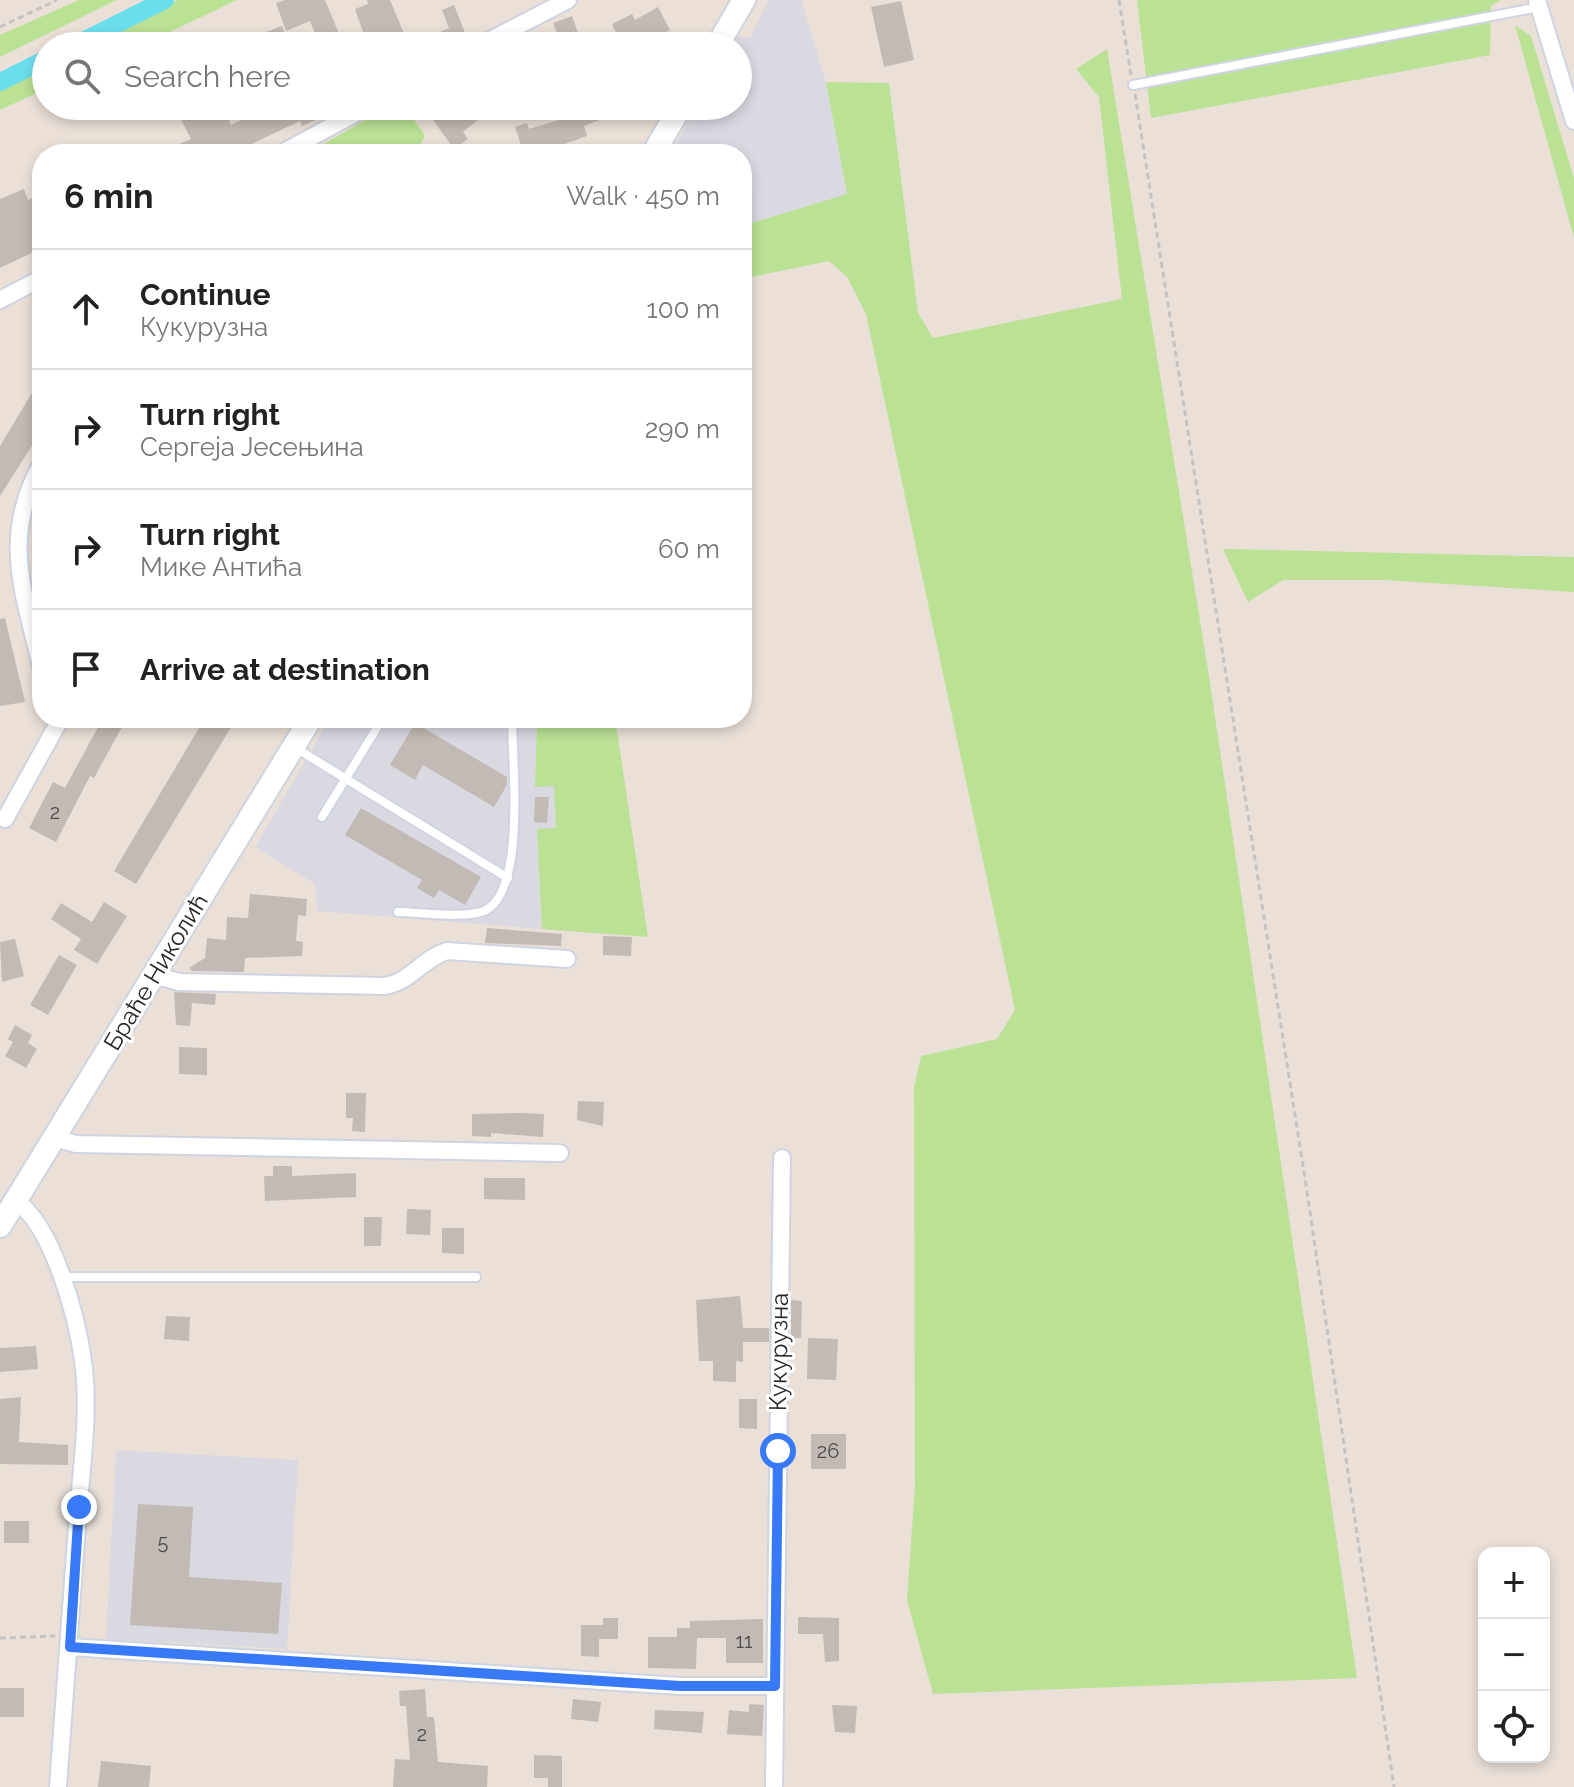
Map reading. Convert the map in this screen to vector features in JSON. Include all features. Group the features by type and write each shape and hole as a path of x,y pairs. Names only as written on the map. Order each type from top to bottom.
{"main road":[{"path":"725,32 744,0"},
{"path":"659,144 673,120"},
{"name":"Браће Николић","path":"0,1226 305,728"}],"street":[{"path":"506,32 568,0"},
{"path":"1538,3 1574,121"},
{"path":"299,144 343,120"},
{"path":"0,300 32,283"},
{"path":"32,484 20,509 17,527 21,578 32,626"},
{"path":"5,819 55,728"},
{"path":"154,975 179,982 384,986 401,981 431,958 447,951 567,959"},
{"path":"54,1138 76,1144 560,1153"},
{"name":"Кукурузна","path":"774,1787 782,1158"},
{"path":"16,1201 30,1211 43,1233 60,1277 78,1336 84,1382 70,1642 58,1787"},
{"path":"70,1642 680,1686 775,1686"}],"lane":[{"path":"1133,85 1538,3"},
{"path":"322,817 376,728"},
{"path":"398,912 484,911 501,897 512,867 512,728"},
{"path":"293,746 508,878"},
{"path":"60,1277 476,1277"}],"path":[{"path":"0,27 57,0"},
{"path":"1119,0 1306,1185 1394,1787"},
{"path":"0,1638 70,1642"}],"shaded area":[{"path":"769,0 801,0 826,82 847,194 752,223 752,144 676,144 690,120 752,120 752,34"},
{"path":"324,728 537,728 535,786 555,786 556,829 537,830 542,929 317,911 315,884 255,847"},
{"path":"116,1450 298,1460 287,1649 106,1639"}],"green space":[{"path":"79,0 117,0 51,32 32,32 32,41 0,57 0,35"},
{"path":"178,0 237,0 170,32 118,32"},
{"path":"1137,0 1501,0 1491,6 1490,55 1151,118"},
{"path":"1515,25 1531,36 1574,178 1574,238"},
{"path":"1107,49 1209,676 1357,1678 933,1694 907,1600 915,1486 914,1088 921,1056 997,1039 1015,1010 866,314 847,277 829,261 752,277 752,223 847,194 826,82 889,83 918,313 933,338 1122,299 1099,97 1076,69"},
{"path":"32,76 32,95 0,110 0,90"},
{"path":"366,120 414,120 425,136 420,144 324,144"},
{"path":"1223,549 1574,557 1574,592 1385,580 1283,580 1248,602"},
{"path":"537,728 617,728 648,937 542,929 537,829 556,828 554,786 535,787"}],"building":[{"path":"285,0 325,0 338,32 314,32 310,21 286,31 276,3"},
{"path":"367,0 390,0 403,32 363,32 355,9 368,4"},
{"path":"901,1 914,60 884,67 871,7"},
{"path":"454,5 465,32 440,32 449,28 442,10"},
{"path":"658,7 670,30 616,32 612,24 632,14 635,20"},
{"path":"572,16 578,32 557,32 553,23"},
{"path":"282,26 284,32 266,32"},
{"path":"181,120 229,120 231,125 241,120 315,120 302,126 300,121 252,144 180,144 191,139"},
{"path":"433,120 478,120 463,132 468,139 461,144 450,144"},
{"path":"559,120 599,120 584,126 587,136 564,144 521,144 515,127 527,123 529,129"},
{"path":"24,189 28,200 32,198 32,253 0,268 0,199"},
{"path":"32,393 32,446 0,496 0,446"},
{"path":"5,618 25,702 0,706 0,619"},
{"path":"98,728 122,728 94,778 90,776 56,842 29,828 53,782 65,788"},
{"path":"199,728 231,728 136,884 114,871"},
{"path":"412,728 424,728 507,777 507,785 494,807 423,765 415,780 390,765"},
{"path":"535,797 549,797 547,823 534,822"},
{"path":"361,808 481,877 465,905 439,890 434,898 417,888 422,880 345,835"},
{"path":"250,894 307,899 306,916 298,915 296,941 303,942 302,956 245,958 244,972 192,971 189,968 205,958 207,938 226,940 227,917 248,918"},
{"path":"104,902 127,916 97,964 74,950 81,939 51,919 61,903 92,922"},
{"path":"487,928 562,934 561,946 485,943"},
{"path":"603,936 632,937 631,956 603,955"},
{"path":"15,939 24,976 2,982 0,942"},
{"path":"59,955 77,965 48,1015 30,1005"},
{"path":"174,992 216,994 215,1005 192,1003 190,1026 176,1025"},
{"path":"15,1025 32,1035 28,1043 37,1049 26,1068 5,1056 13,1042 8,1039"},
{"path":"179,1047 207,1048 207,1075 179,1074"},
{"path":"346,1093 366,1093 365,1132 352,1131 353,1118 346,1118"},
{"path":"578,1101 604,1102 603,1126 577,1120"},
{"path":"472,1114 544,1114 543,1137 491,1133 491,1137 472,1136"},
{"path":"273,1166 292,1166 292,1176 356,1173 356,1197 265,1201 264,1176 273,1176"},
{"path":"484,1178 525,1178 525,1200 484,1199"},
{"path":"407,1209 431,1210 430,1235 406,1234"},
{"path":"364,1217 382,1217 381,1246 364,1246"},
{"path":"442,1228 464,1228 464,1254 442,1253"},
{"path":"740,1296 743,1328 769,1328 769,1342 743,1342 743,1362 736,1361 736,1382 713,1381 713,1361 699,1361 696,1300"},
{"path":"791,1300 802,1301 801,1338 791,1338"},
{"path":"166,1316 190,1317 189,1341 164,1339"},
{"path":"808,1338 838,1339 836,1380 807,1379"},
{"path":"36,1346 38,1369 0,1372 0,1348"},
{"path":"21,1397 19,1442 68,1445 68,1465 0,1464 0,1399"},
{"path":"739,1399 757,1399 757,1429 739,1428"},
{"path":"811,1434 846,1434 846,1469 811,1469"},
{"path":"138,1504 193,1507 189,1577 282,1583 278,1634 130,1625"},
{"path":"4,1521 29,1521 29,1543 4,1543"},
{"path":"798,1617 839,1618 839,1661 825,1662 823,1634 798,1634"},
{"path":"603,1618 618,1618 618,1639 599,1639 599,1657 581,1656 581,1625 603,1625"},
{"path":"763,1619 763,1663 726,1663 726,1638 697,1638 696,1669 648,1668 648,1637 677,1637 677,1628 690,1628 690,1621"},
{"path":"0,1688 24,1688 24,1717 0,1717"},
{"path":"425,1689 427,1717 434,1717 438,1762 488,1766 487,1787 393,1787 395,1759 410,1760 406,1706 400,1706 399,1691"},
{"path":"573,1699 601,1702 598,1722 571,1719"},
{"path":"749,1704 764,1705 762,1736 727,1734 729,1710 749,1712"},
{"path":"832,1705 857,1706 855,1733 835,1732"},
{"path":"655,1710 704,1712 702,1733 654,1729"},
{"path":"534,1755 562,1756 562,1787 548,1787 548,1778 534,1778"},
{"path":"101,1761 151,1766 149,1787 98,1787"}],"waterway":[{"path":"101,32 165,0"},
{"path":"0,82 32,66"}],"route":[{"path":"79,1507 70,1647 680,1686 775,1686 778,1451"}]}
